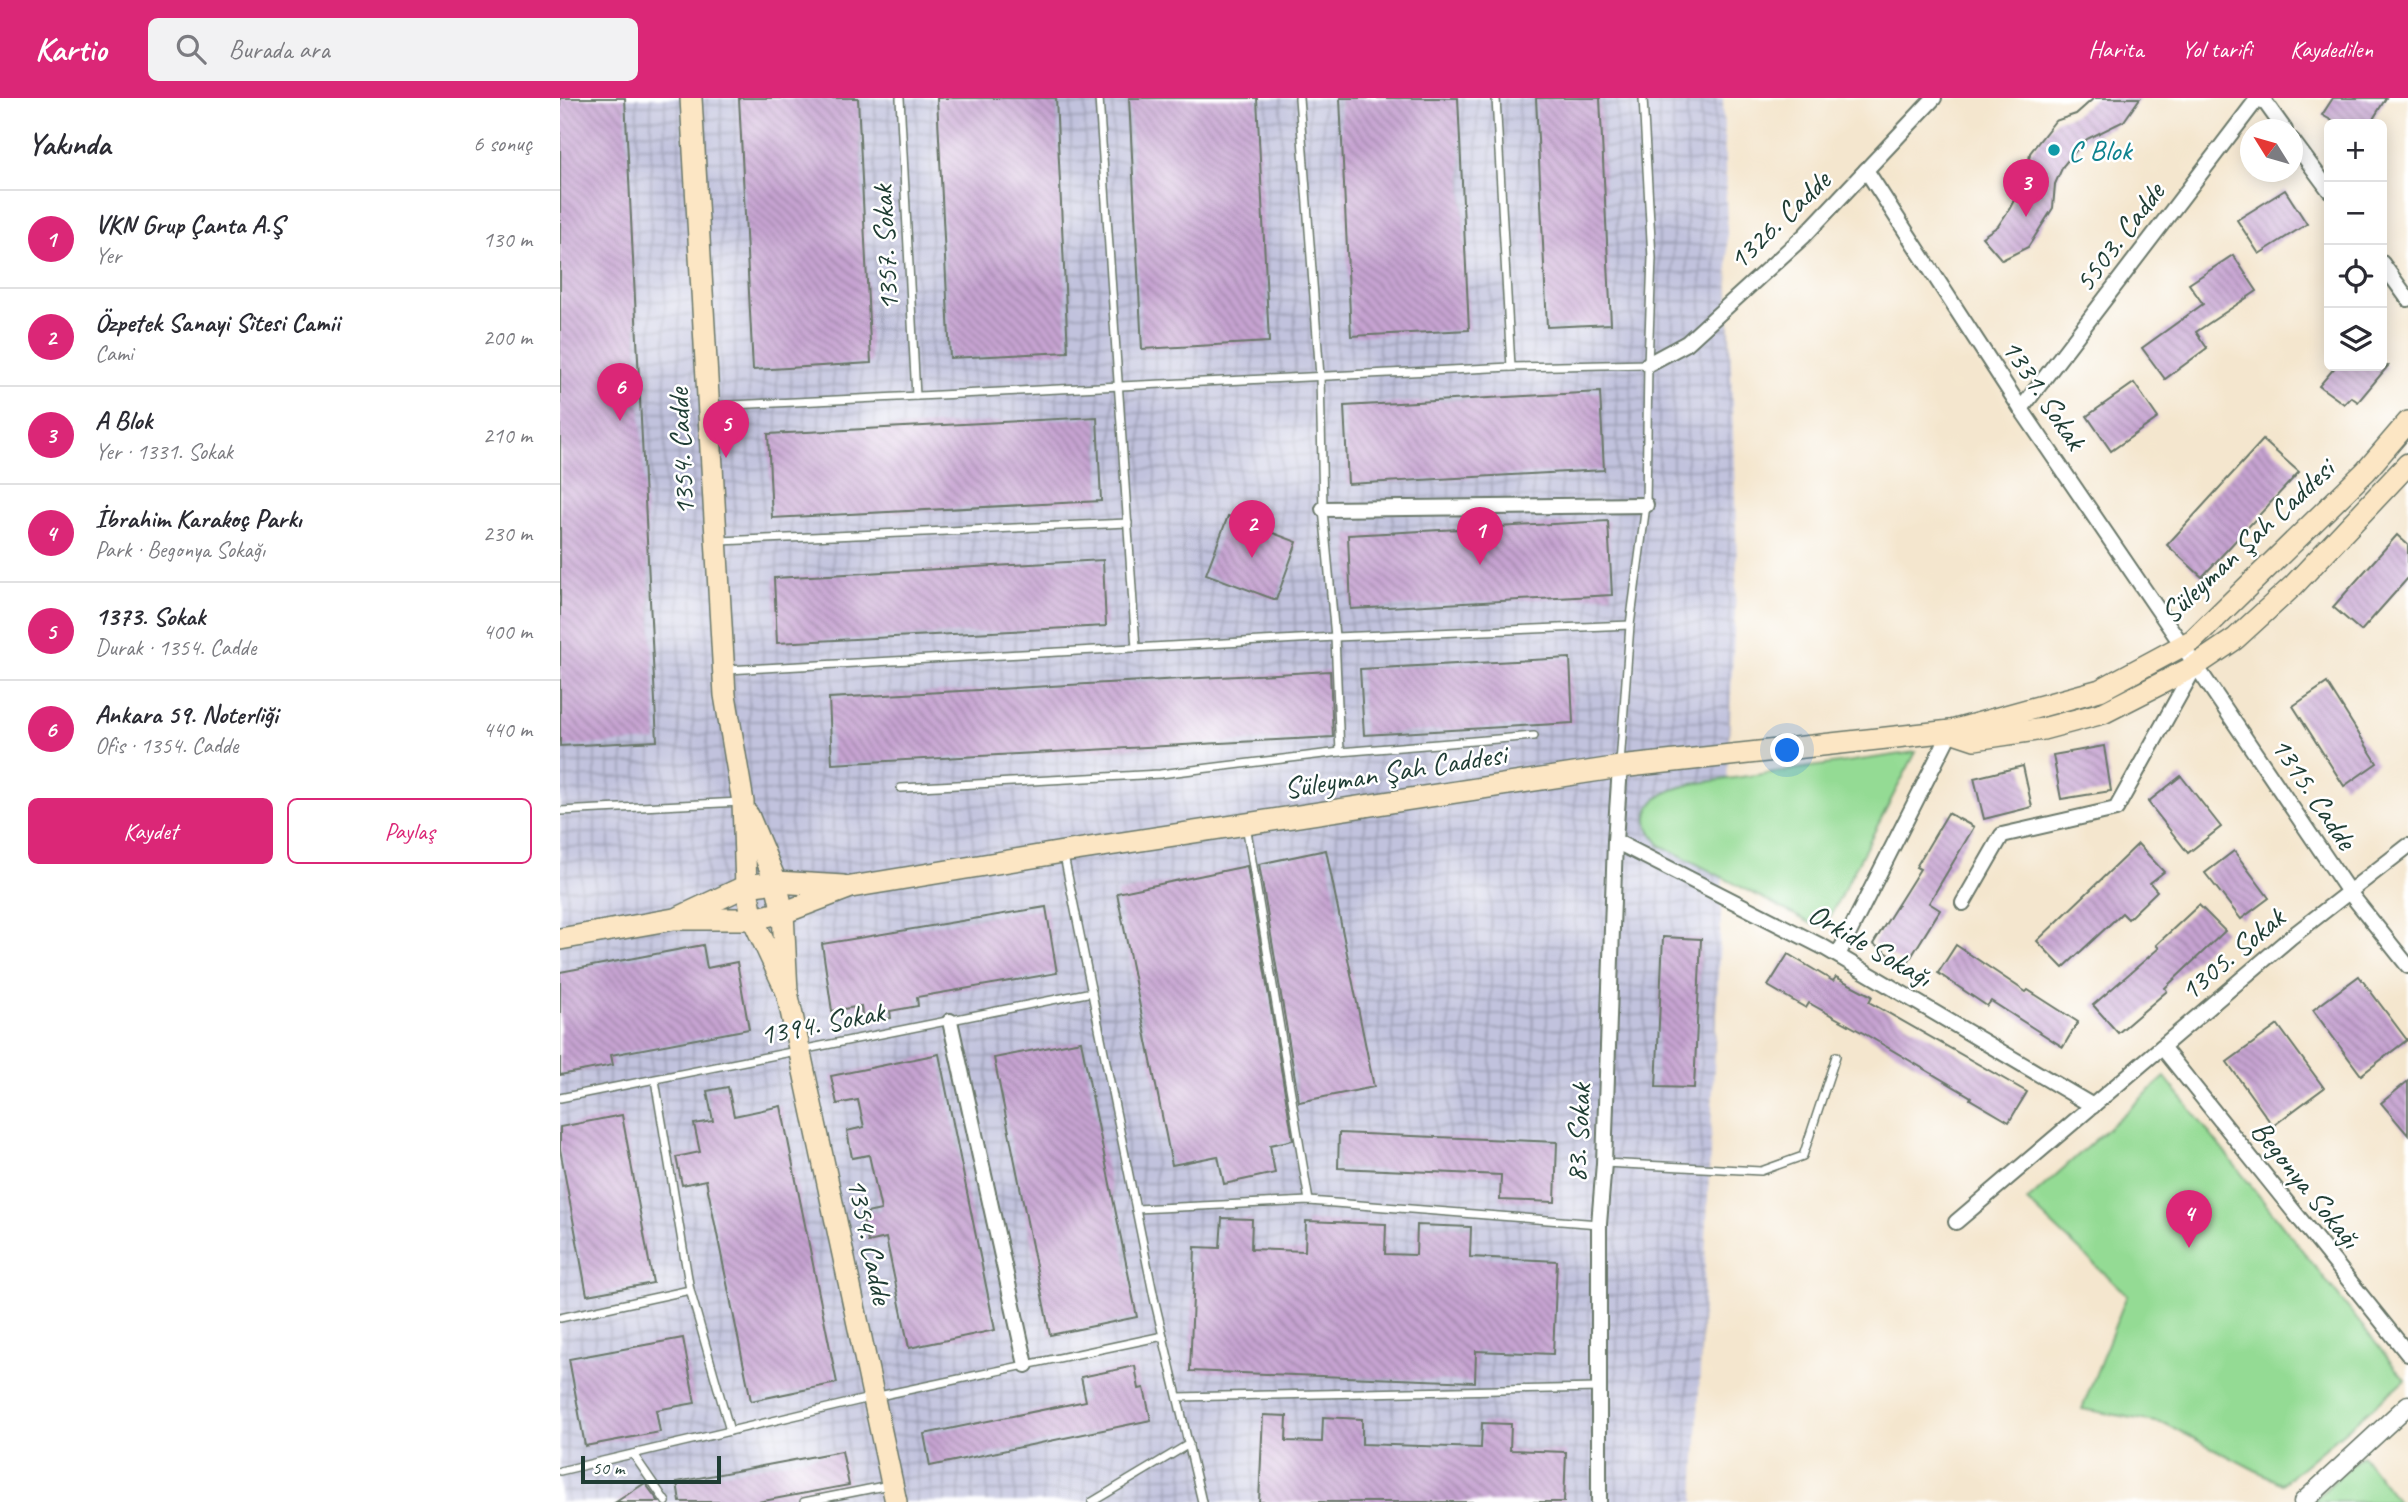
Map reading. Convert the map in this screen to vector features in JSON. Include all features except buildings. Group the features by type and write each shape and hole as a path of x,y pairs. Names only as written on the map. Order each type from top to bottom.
{"main road":[{"name":"1354. Cadde","path":"691,98 725,695 743,802 746,886 753,919 787,992"},
{"name":"Süleyman Şah Caddesi","path":"851,887 1620,767 1951,731 2100,690 2193,639 2366,471 2408,422"},
{"name":"Süleyman Şah Caddesi","path":"1951,731 1975,739 2043,729 2103,713 2195,666 2235,639 2294,585 2408,464"},
{"name":"1354. Cadde","path":"743,802 776,882 783,913 787,992 894,1493"},
{"path":"674,919 746,886 776,882 851,887"},
{"path":"560,939 674,919 753,919 783,913 851,887"}],"street":[{"name":"1326. Cadde","path":"1648,364 1687,343 1804,236 1934,98"},
{"path":"2260,98 2276,119"},
{"name":"5503. Cadde","path":"2021,409 2260,98"},
{"path":"2303,155 2324,183"},
{"name":"1331. Sokak","path":"1866,170 2021,409 2182,645"},
{"path":"2387,270 2408,299"},
{"path":"1323,509 1646,505"},
{"name":"1315. Cadde","path":"2182,645 2349,892 2408,966"},
{"path":"1963,903 2002,835 2116,809 2195,666"},
{"path":"1838,955 1951,731"},
{"name":"83. Sokak","path":"1599,1502 1600,1224 1620,767"},
{"name":"Orkide Sokağı","path":"1615,841 1838,955 2093,1106"},
{"name":"1305. Sokak","path":"1956,1222 2291,937 2408,846"},
{"path":"950,1021 1026,1365"},
{"name":"Begonya Sokağı","path":"2162,1047 2408,1354"},
{"path":"2303,1502 2408,1405"}],"lane":[{"name":"1357. Sokak","path":"900,98 916,396"},
{"path":"1099,98 1136,648"},
{"path":"1300,98 1320,376 1323,509 1335,637 1340,752"},
{"path":"1496,98 1511,367"},
{"path":"1620,767 1630,625 1646,505 1652,258 1643,98"},
{"path":"708,406 1511,367 1648,364"},
{"path":"716,541 1128,523"},
{"path":"723,670 1335,637 1630,625"},
{"path":"901,788 1160,774 1340,752 1534,736"},
{"path":"560,811 743,802"},
{"path":"1246,824 1309,1201"},
{"path":"1063,852 1163,1336 1202,1502"},
{"name":"1394. Sokak","path":"560,1098 1092,992"},
{"path":"1604,1163 1761,1171 1803,1156 1836,1056"},
{"path":"655,1080 690,1290 730,1431"},
{"path":"1136,1209 1309,1201 1600,1224"},
{"path":"560,1318 690,1290"},
{"path":"560,1471 874,1397 1163,1336"},
{"path":"1178,1397 1598,1388"},
{"path":"1092,1502 1189,1444"},
{"path":"633,1454 666,1502"},
{"path":"804,1502 894,1493"}],"shaded area":[{"path":"560,98 1723,98 1737,565 1694,1502 560,1502"}],"green space":[{"path":"1916,752 1825,926 1814,925 1660,845 1648,826 1649,808 1654,802 1667,792 1684,786"},
{"path":"2165,1077 2405,1380 2282,1484 2166,1424 2082,1409 2127,1295 2027,1201"},
{"path":"2362,1455 2398,1502 2312,1502"}],"place":[{"name":"C Blok","path":"2054,150"},
{"name":"A Blok","path":"2026,217"},
{"name":"Ankara 59. Noterliği","path":"620,421"},
{"name":"1373. Sokak","path":"726,458"},
{"name":"Özpetek Sanayi Sitesi Camii","path":"1252,558"},
{"name":"VKN Grup Çanta A.Ş","path":"1480,565"},
{"name":"İbrahim Karakoç Parkı","path":"2189,1248"}]}
